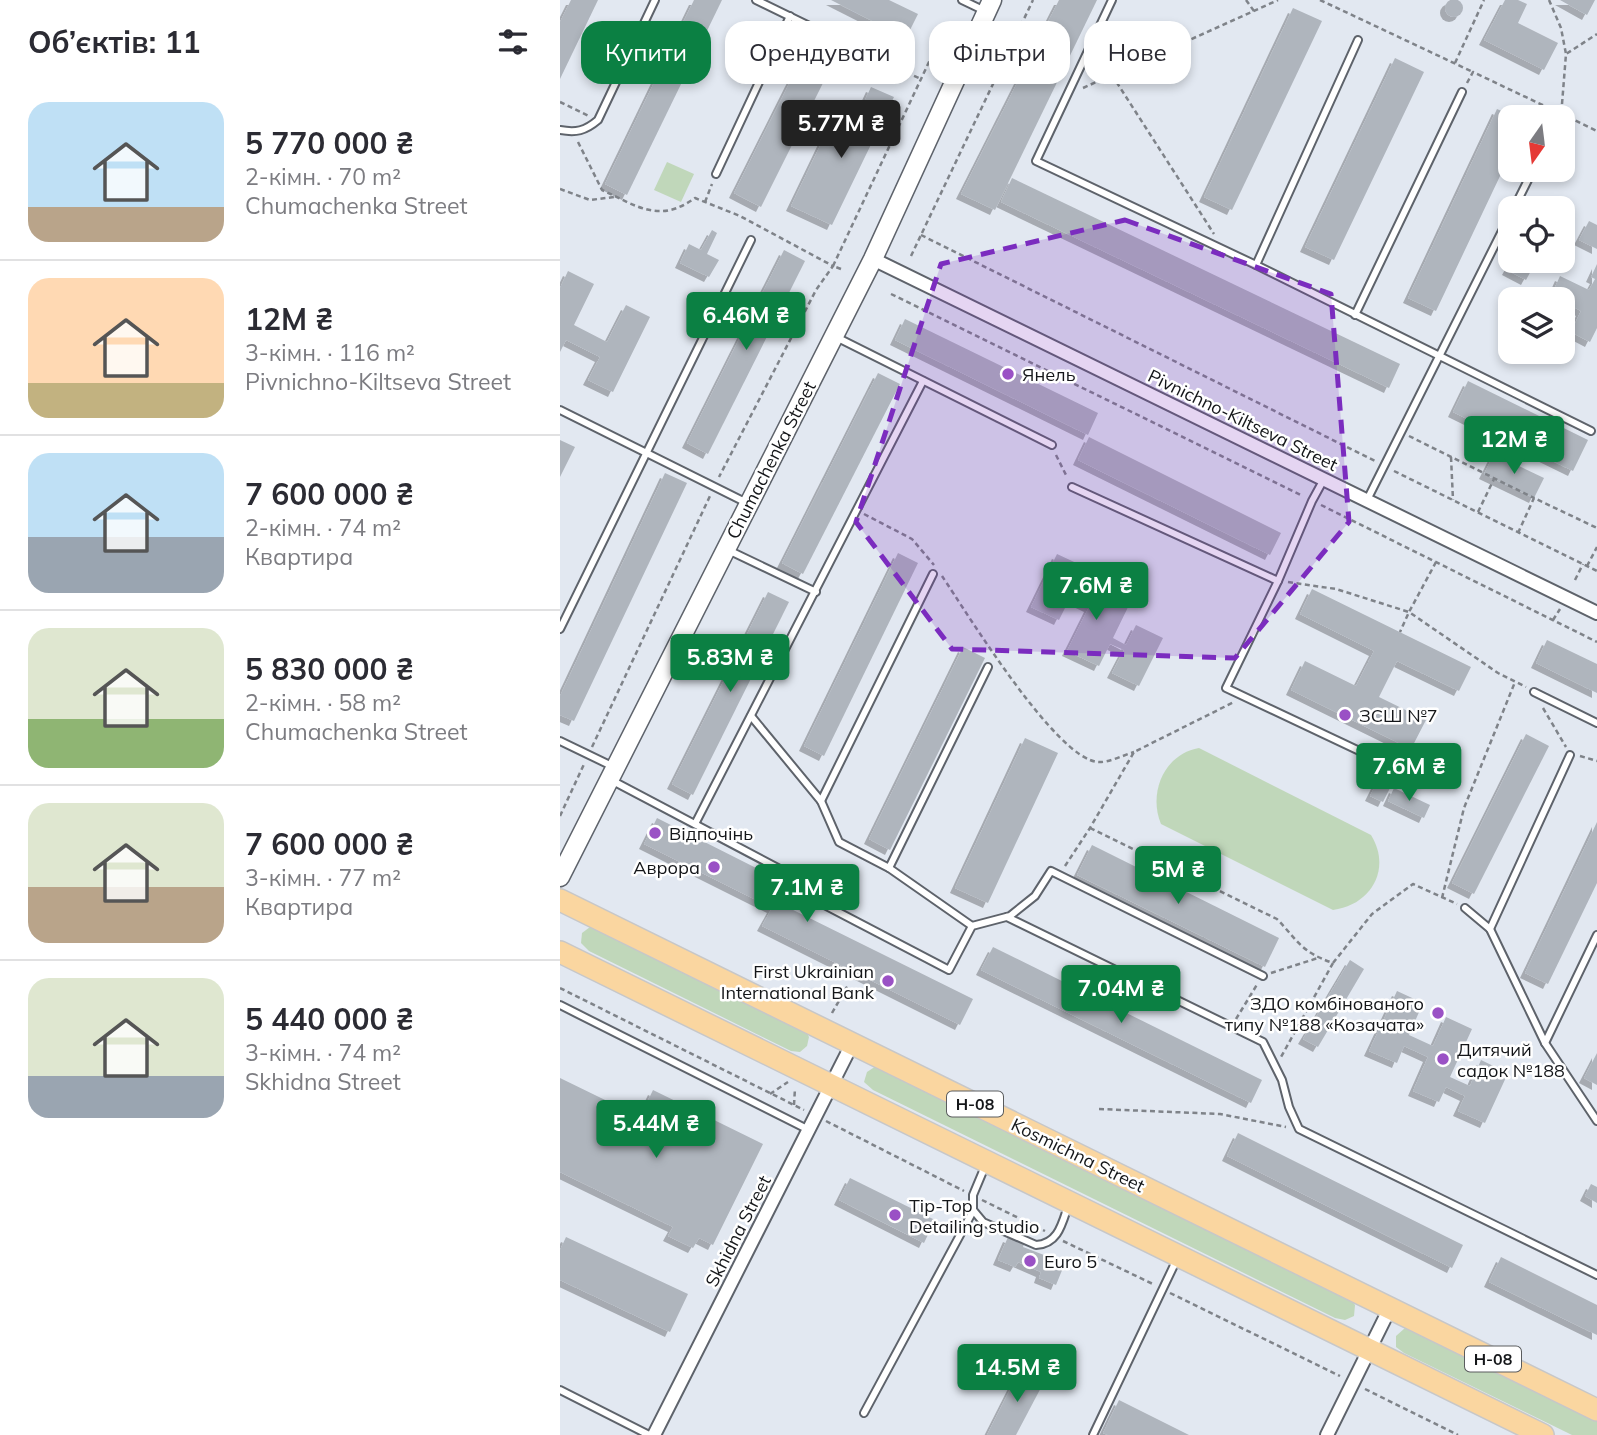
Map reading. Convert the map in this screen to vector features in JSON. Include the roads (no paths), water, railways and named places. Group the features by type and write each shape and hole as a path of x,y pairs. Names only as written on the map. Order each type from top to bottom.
{"main road":[{"name":"Kosmichna Street","path":"560,900 1597,1410"},
{"name":"Н-08","path":"560,952 1543,1435"}],"street":[{"name":"Chumachenka Street","path":"560,877 873,259 989,6"},
{"name":"Pivnichno-Kiltseva Street","path":"873,259 1597,613"},
{"name":"Skhidna Street","path":"652,1435 852,1044"},
{"path":"1328,1435 1390,1308"}],"lane":[{"path":"560,130 574,132 587,129 598,120 655,0"},
{"path":"756,0 800,21"},
{"path":"962,0 989,6"},
{"path":"1112,0 1035,161 1256,265 1591,431"},
{"path":"716,174 790,16"},
{"path":"1256,265 1358,40"},
{"path":"1355,315 1462,92"},
{"path":"1367,500 1498,239"},
{"path":"560,629 751,240"},
{"path":"834,336 1052,445"},
{"path":"695,824 923,381"},
{"path":"560,410 749,503"},
{"path":"1324,479 1226,688 1406,773"},
{"path":"1072,487 1278,581"},
{"path":"726,549 816,592"},
{"path":"821,802 933,574"},
{"path":"889,869 988,667"},
{"path":"1534,692 1597,723"},
{"path":"751,716 821,802 839,842 889,869 972,926"},
{"path":"560,741 589,755 612,774 695,824 810,885 817,901 949,970 972,926 1007,917 1035,895 1051,871 1263,976"},
{"path":"1490,929 1574,755"},
{"path":"1465,908 1490,929 1545,1043 1597,1121"},
{"path":"1007,917 1264,1042 1282,1080 1289,1107 1299,1129 1597,1275"},
{"path":"1545,1043 1597,935"},
{"path":"560,1005 809,1129"},
{"path":"864,1413 973,1211 973,1195 987,1162"},
{"path":"973,1211 983,1222 1036,1245 1044,1245 1056,1237 1069,1204"},
{"path":"1093,1435 1178,1257"},
{"path":"560,1391 652,1435"}],"place":[{"name":"Янель","path":"1008,374"},
{"name":"ЗСШ №7","path":"1345,715"},
{"name":"Відпочінь","path":"655,833"},
{"name":"Аврора","path":"714,867"},
{"name":"First Ukrainian International Bank","path":"888,981"},
{"name":"ЗДО комбінованого типу №188 «Козачата»","path":"1438,1013"},
{"name":"Дитячий садок №188","path":"1443,1059"},
{"name":"Tip-Top Detailing studio","path":"895,1215"},
{"name":"Euro 5","path":"1030,1261"}]}
